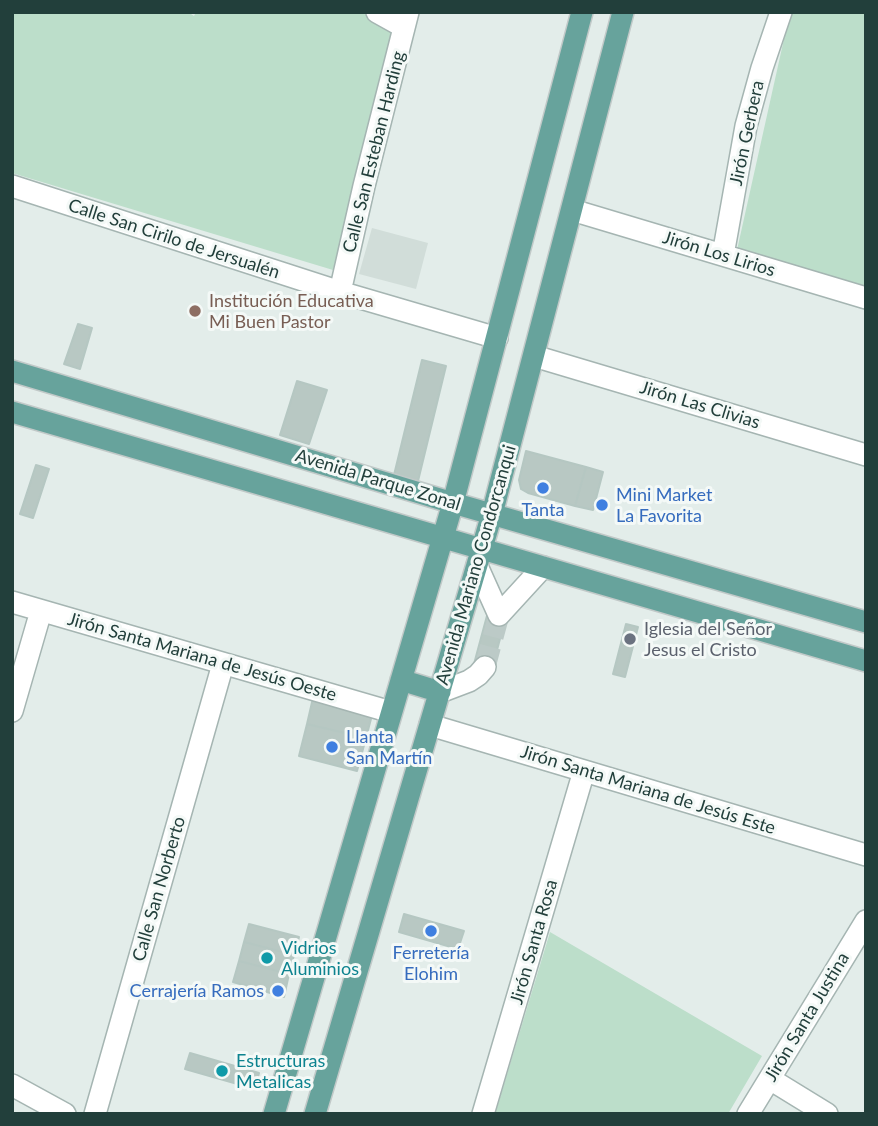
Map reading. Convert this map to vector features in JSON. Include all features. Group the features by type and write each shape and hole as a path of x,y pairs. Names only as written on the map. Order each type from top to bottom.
{"main road":[{"path":"274,1114 453,503 582,12"},
{"name":"Avenida Mariano Condorcanqui","path":"315,1114 492,514 624,12"},
{"name":"Avenida Parque Zonal","path":"12,371 453,503 866,622"},
{"name":"Avenida Parque Zonal","path":"12,412 443,538 479,558 543,567 866,661"},
{"path":"394,524 404,488"},
{"path":"401,680 440,692"}],"street":[{"path":"377,12 406,20"},
{"name":"Jirón Gerbera","path":"723,256 746,126 781,12"},
{"name":"Calle San Esteban Harding","path":"340,292 406,20"},
{"name":"Calle San Cirilo de Jersualén","path":"12,186 340,292 497,338"},
{"name":"Jirón Los Lirios","path":"572,210 866,298"},
{"name":"Jirón Las Clivias","path":"534,356 866,454"},
{"path":"479,558 499,615 543,567"},
{"name":"Jirón Santa Mariana de Jesús Oeste","path":"12,602 391,712"},
{"path":"12,711 41,611"},
{"name":"Calle San Norberto","path":"95,1114 223,664"},
{"path":"440,692 469,681 485,667"},
{"name":"Jirón Santa Mariana de Jesús Este","path":"430,725 866,855"},
{"name":"Jirón Santa Rosa","path":"483,1114 584,771"},
{"name":"Jirón Santa Justina","path":"748,1114 866,921"},
{"path":"770,1079 827,1114"},
{"path":"12,1085 65,1114"}],"shaded area":[{"path":"372,228 428,243 416,289 359,274"}],"green space":[{"path":"12,12 188,12 194,16 196,12 361,12 392,30 333,270 12,173"},
{"path":"790,12 866,12 866,287 737,250"},
{"path":"550,932 762,1056 728,1114 495,1114"}],"building":[{"path":"78,324 92,328 80,369 64,364"},
{"path":"422,360 446,366 418,481 394,475"},
{"path":"297,381 327,390 309,444 280,435"},
{"path":"526,451 586,467 575,506 521,489 519,480"},
{"path":"36,465 49,469 33,518 20,514"},
{"path":"586,467 603,472 593,510 575,506"},
{"path":"488,612 506,616 492,669 474,664"},
{"path":"626,624 638,627 625,677 613,674"},
{"path":"313,698 372,715 366,738 307,724"},
{"name":"Llanta San Martín","path":"307,724 366,738 357,771 299,756"},
{"name":"Ferretería Elohim","path":"404,914 464,931 458,949 399,932"},
{"path":"249,924 299,937 294,955 244,942"},
{"name":"Vidrios Aluminios","path":"244,942 294,955 289,974 239,961"},
{"path":"239,961 289,974 284,997 233,982"},
{"name":"Estructuras Metalicas","path":"190,1053 259,1073 255,1089 185,1069"}],"tunnel":[{"path":"485,667 499,615"}],"place":[{"name":"Institución Educativa Mi Buen Pastor","path":"195,311"},
{"name":"Tanta","path":"543,488"},
{"name":"Mini Market La Favorita","path":"602,505"},
{"name":"Iglesia del Señor Jesus el Cristo","path":"630,639"},
{"name":"Llanta San Martín","path":"332,747"},
{"name":"Ferretería Elohim","path":"431,931"},
{"name":"Vidrios Aluminios","path":"267,958"},
{"name":"Cerrajería Ramos","path":"278,991"},
{"name":"Estructuras Metalicas","path":"222,1071"}]}
